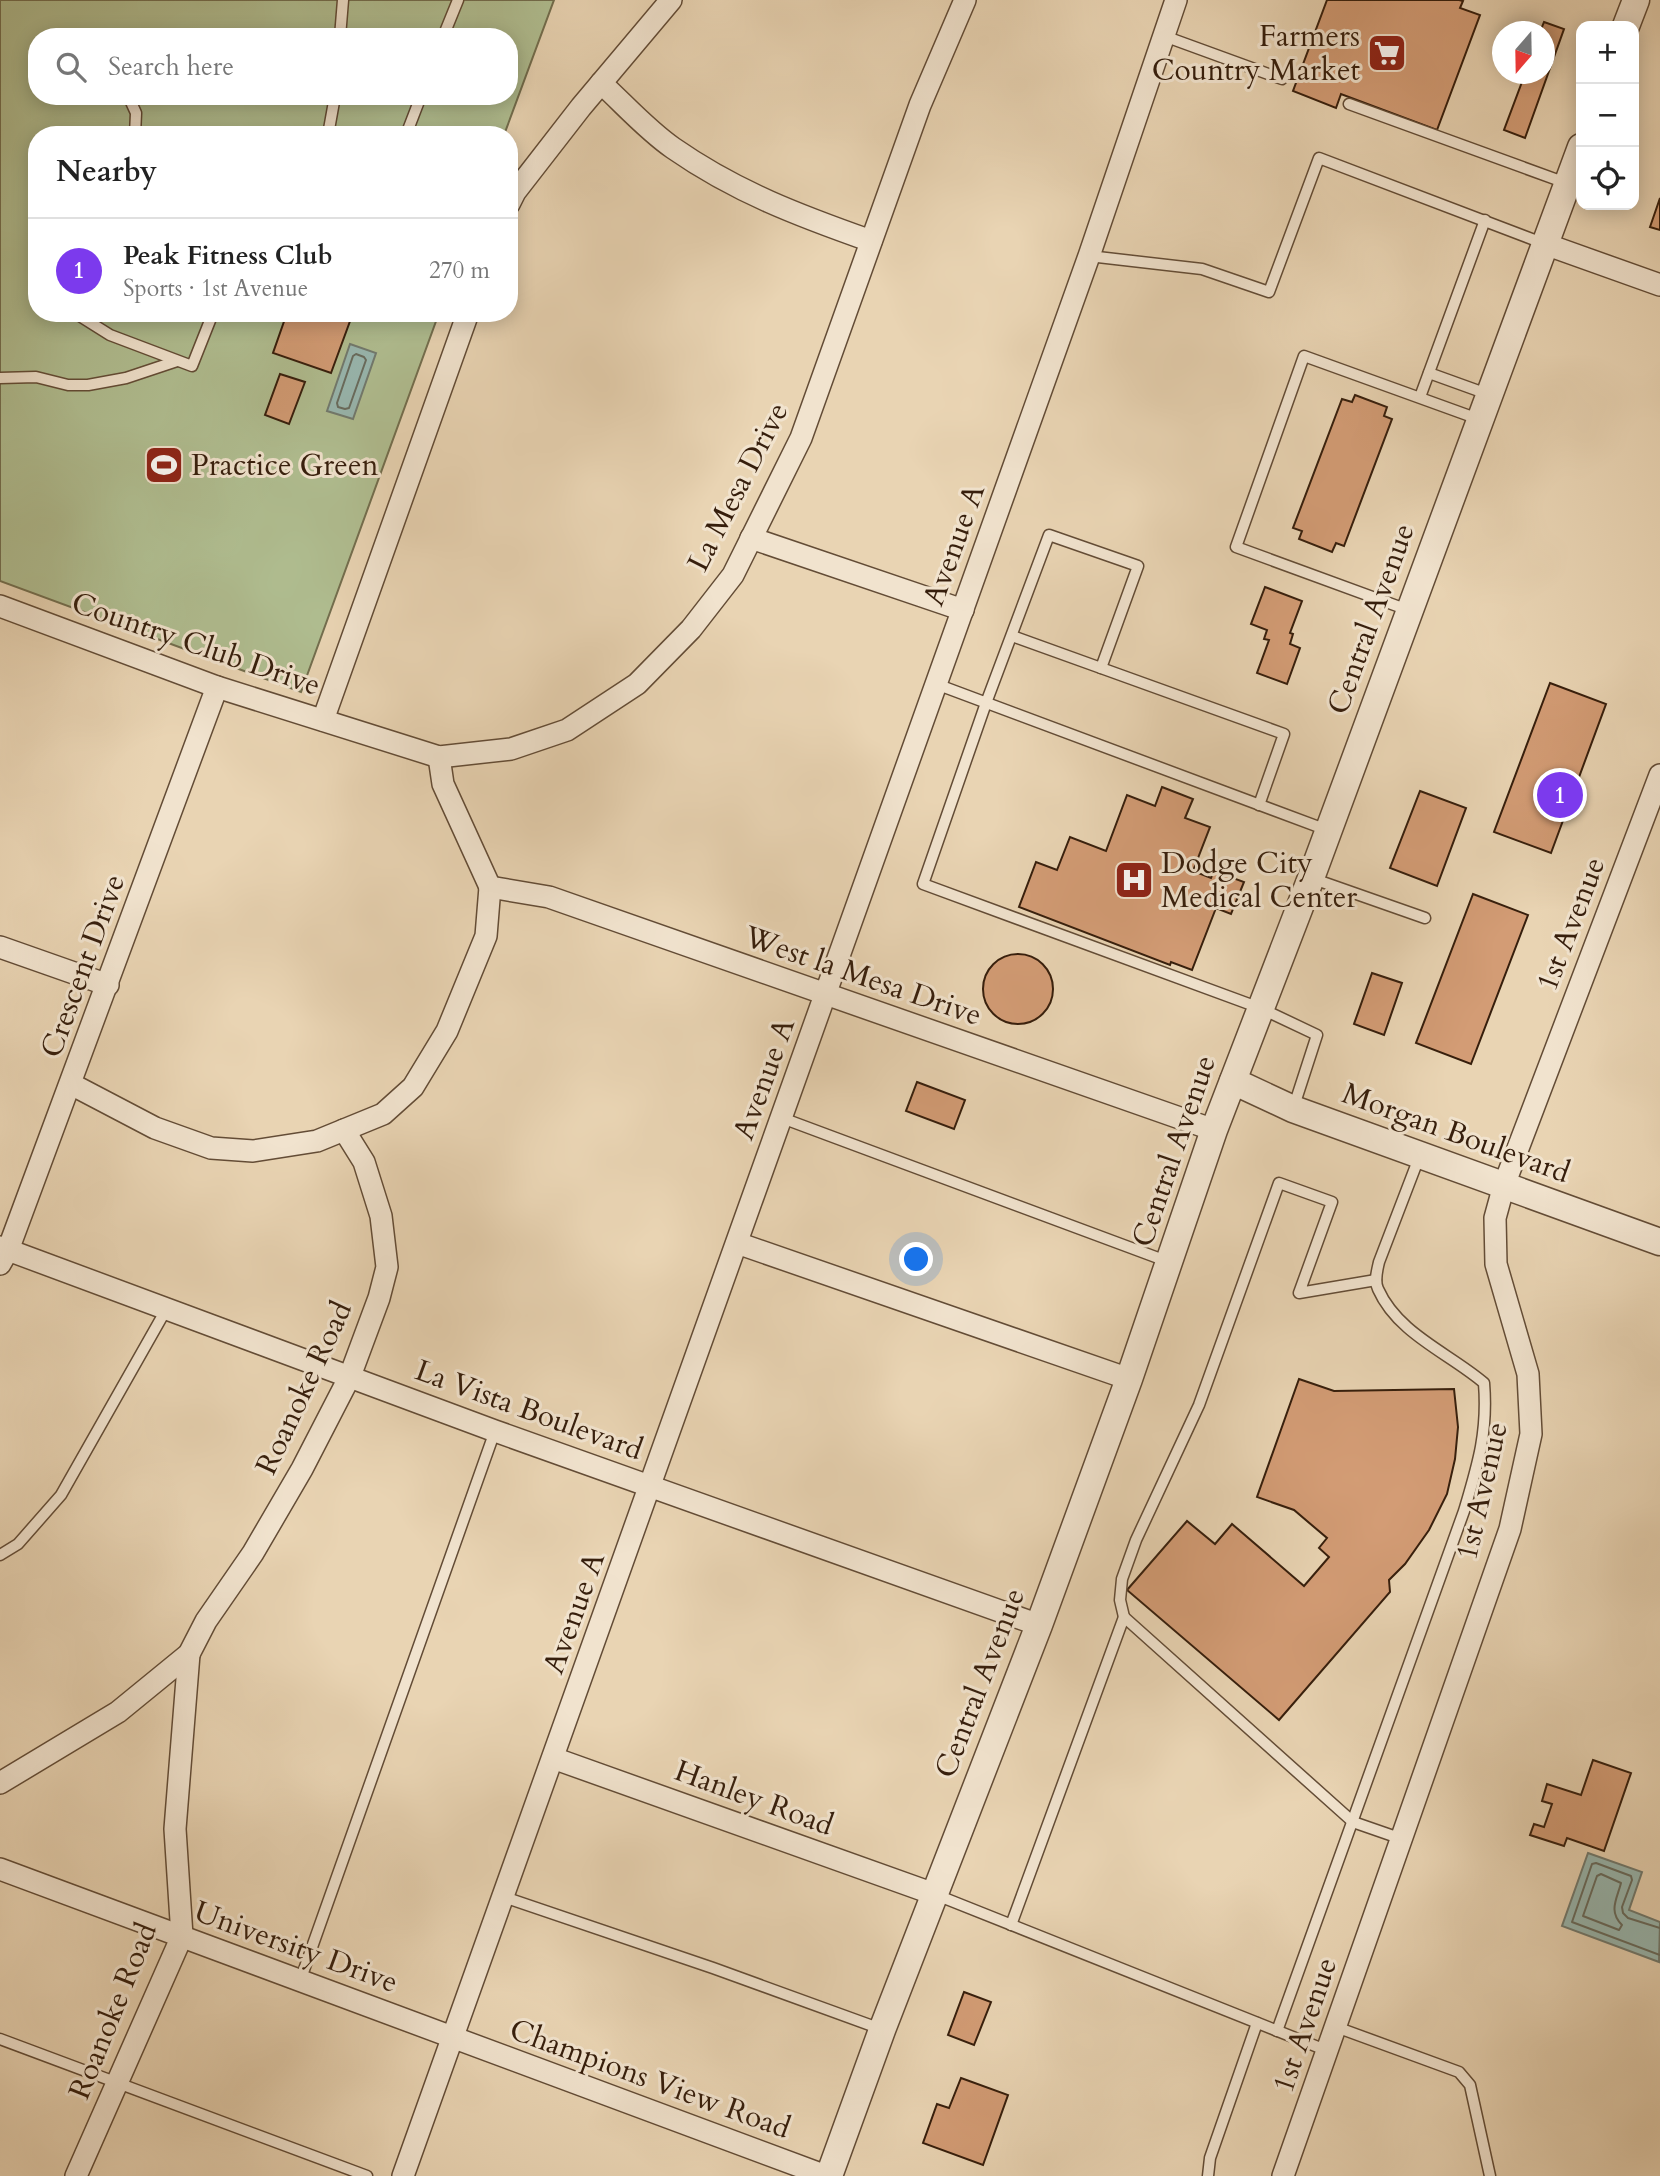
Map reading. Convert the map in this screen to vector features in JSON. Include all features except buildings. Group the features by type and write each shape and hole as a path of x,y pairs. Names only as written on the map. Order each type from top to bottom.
{"street":[{"path":"518,188 671,0"},
{"name":"La Mesa Drive","path":"439,757 511,749 568,730 637,684 691,629 733,575 801,438 920,105 965,0"},
{"name":"Avenue A","path":"403,2176 1089,256 1176,0"},
{"path":"1628,21 1636,0"},
{"path":"601,83 670,146 723,181 782,209 872,241"},
{"name":"Central Avenue","path":"827,2176 1039,1625 1129,1379 1214,1130 1329,831 1576,161"},
{"path":"1545,244 1660,285"},
{"name":"Country Club Drive","path":"0,606 217,687 323,720 465,322"},
{"path":"751,538 962,610"},
{"name":"Crescent Drive","path":"3,1253 71,1084 217,687"},
{"path":"71,1084 155,1128 211,1147 253,1152 317,1141 383,1114 413,1087 447,1031 486,936 490,887 443,784 439,757 323,720"},
{"name":"1st Avenue","path":"1283,2176 1510,1529 1531,1434 1528,1374 1496,1264 1495,1218 1504,1185 1660,775"},
{"name":"West la Mesa Drive","path":"490,887 548,897 1214,1130"},
{"path":"0,947 108,985"},
{"name":"Morgan Boulevard","path":"1233,1081 1293,1109 1660,1242"},
{"name":"Roanoke Road","path":"76,2176 119,2084 182,1936 175,1829 189,1654 206,1621 253,1553 296,1479 349,1376 379,1298 387,1267 381,1216 368,1173 344,1130"},
{"path":"737,1243 1129,1379"},
{"name":"La Vista Boulevard","path":"3,1253 167,1308 495,1431 1039,1625"},
{"name":"Roanoke Road","path":"0,1783 118,1712 189,1654"},
{"name":"Hanley Road","path":"553,1759 934,1894"},
{"name":"University Drive","path":"0,1869 453,2037"},
{"name":"Champions View Road","path":"453,2037 827,2176"}],"lane":[{"path":"341,28 344,0"},
{"path":"447,28 458,0"},
{"path":"1164,36 1282,79"},
{"path":"1349,104 1568,184"},
{"path":"132,105 136,113 135,126"},
{"path":"330,126 333,105"},
{"path":"409,126 418,105"},
{"path":"1089,256 1202,269 1269,292 1319,158 1545,244"},
{"path":"1420,397 1485,220"},
{"path":"89,322 110,335 192,366 209,322"},
{"path":"1410,611 1236,548 1304,356 1420,397 1485,408"},
{"path":"0,378 36,377 68,385 88,385 126,378 177,361"},
{"path":"1429,373 1485,408"},
{"path":"1101,668 1139,566 1049,535 986,703 923,884 1260,1008 1317,1035 1293,1109"},
{"path":"1012,636 1284,734 1259,804"},
{"path":"936,684 1329,831"},
{"path":"1311,878 1425,918"},
{"path":"782,1118 1169,1262"},
{"path":"1278,2031 1464,1511 1479,1462 1486,1415 1484,1383 1462,1364 1427,1343 1398,1319 1377,1288 1379,1262 1420,1155"},
{"path":"1011,1925 1124,1617 1120,1600 1122,1579 1136,1540 1199,1405 1279,1183 1332,1202 1299,1293 1376,1280"},
{"path":"0,1555 18,1544 61,1495 167,1308"},
{"path":"300,1981 495,1431"},
{"path":"1124,1617 1353,1822 1402,1839"},
{"path":"934,1894 1328,2051"},
{"path":"504,1897 713,1968 882,2030"},
{"path":"1208,2176 1210,2158 1258,2023"},
{"path":"1336,2027 1459,2072 1470,2085 1490,2176"},
{"path":"0,2039 367,2176"}],"green space":[{"path":"0,0 554,0 518,97 518,28 28,28 28,105 515,105 507,126 28,126 28,322 436,322 301,692 0,581"}],"water":[{"path":"350,344 376,353 353,419 327,411"},
{"path":"1588,1853 1642,1872 1629,1910 1660,1922 1659,1962 1562,1926"}],"place":[{"name":"Farmers Country Market","path":"1387,53"},
{"name":"Practice Green","path":"164,465"},
{"name":"Peak Fitness Club","path":"1560,795"},
{"name":"Dodge City Medical Center","path":"1134,880"}]}
